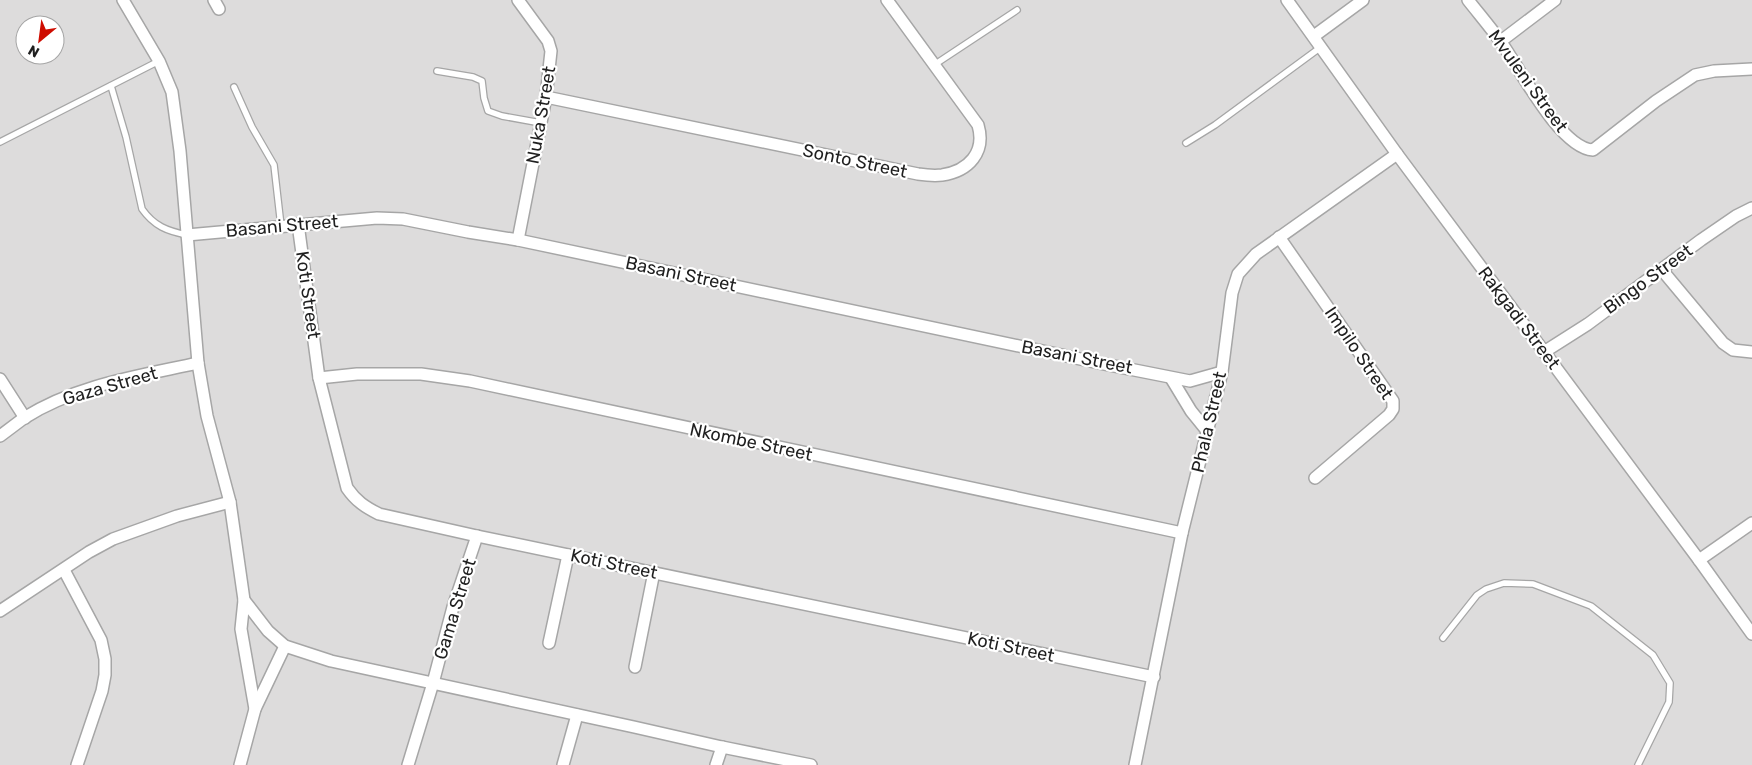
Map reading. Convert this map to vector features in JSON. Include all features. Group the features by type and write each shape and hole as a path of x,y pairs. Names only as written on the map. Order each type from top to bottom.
{"street":[{"path":"123,0 159,61 172,92 180,151 198,363 207,416 230,502 244,600 241,629 255,709"},
{"name":"Nuka Street","path":"518,0 548,41 552,51 546,97 518,240"},
{"name":"Sonto Street","path":"546,97 918,174 940,175 958,171 974,159 978,152 981,135 978,125 887,0"},
{"name":"Rakgadi Street","path":"1287,0 1397,154 1752,634"},
{"path":"1314,36 1363,0"},
{"name":"Mvuleni Street","path":"1468,0 1500,41 1562,131 1585,149 1593,150 1656,100 1695,75 1714,71 1752,69"},
{"path":"1500,41 1555,0"},
{"name":"Phala Street","path":"1135,765 1182,533 1222,372 1230,303 1236,279 1242,267 1256,254 1397,154"},
{"name":"Bingo Street","path":"1544,352 1588,324 1701,240 1736,216 1752,208"},
{"name":"Basani Street","path":"187,235 377,218 403,219 518,240 1170,378 1190,381 1222,372"},
{"name":"Koti Street","path":"298,224 319,378 346,488 365,507 379,514 477,536 1154,677"},
{"name":"Impilo Street","path":"1278,237 1394,401 1389,415 1315,478"},
{"path":"1662,270 1723,343 1732,350 1752,352"},
{"name":"Gaza Street","path":"0,436 24,418 60,400 88,389 198,363"},
{"name":"Nkombe Street","path":"319,378 357,374 420,374 470,381 1182,533"},
{"path":"0,378 24,418"},
{"path":"1170,378 1191,411 1208,432"},
{"path":"0,611 112,539 177,516 230,502"},
{"path":"1699,560 1752,523"},
{"name":"Gama Street","path":"408,765 433,684 453,607 477,536"},
{"path":"549,643 568,554"},
{"path":"64,570 101,640 106,674 77,765"},
{"path":"635,667 654,572"},
{"path":"244,600 268,631 285,646 331,662 811,765"},
{"path":"240,765 255,709 285,646"},
{"path":"563,765 577,715"},
{"path":"716,765 722,747"}],"lane":[{"path":"934,65 1017,10"},
{"path":"1186,143 1215,125 1321,47"},
{"path":"0,142 159,61"},
{"path":"437,71 472,77 482,81 488,111 502,116 541,123"},
{"path":"111,86 126,137 142,209 158,227 169,232 187,235"},
{"path":"234,88 252,127 274,165 281,226"},
{"path":"1443,638 1477,595 1486,589 1504,583 1534,584 1592,606 1653,655 1670,683 1669,702 1638,765"}],"shaded area":[{"path":"0,0 1752,0 1752,765 0,765"}]}
